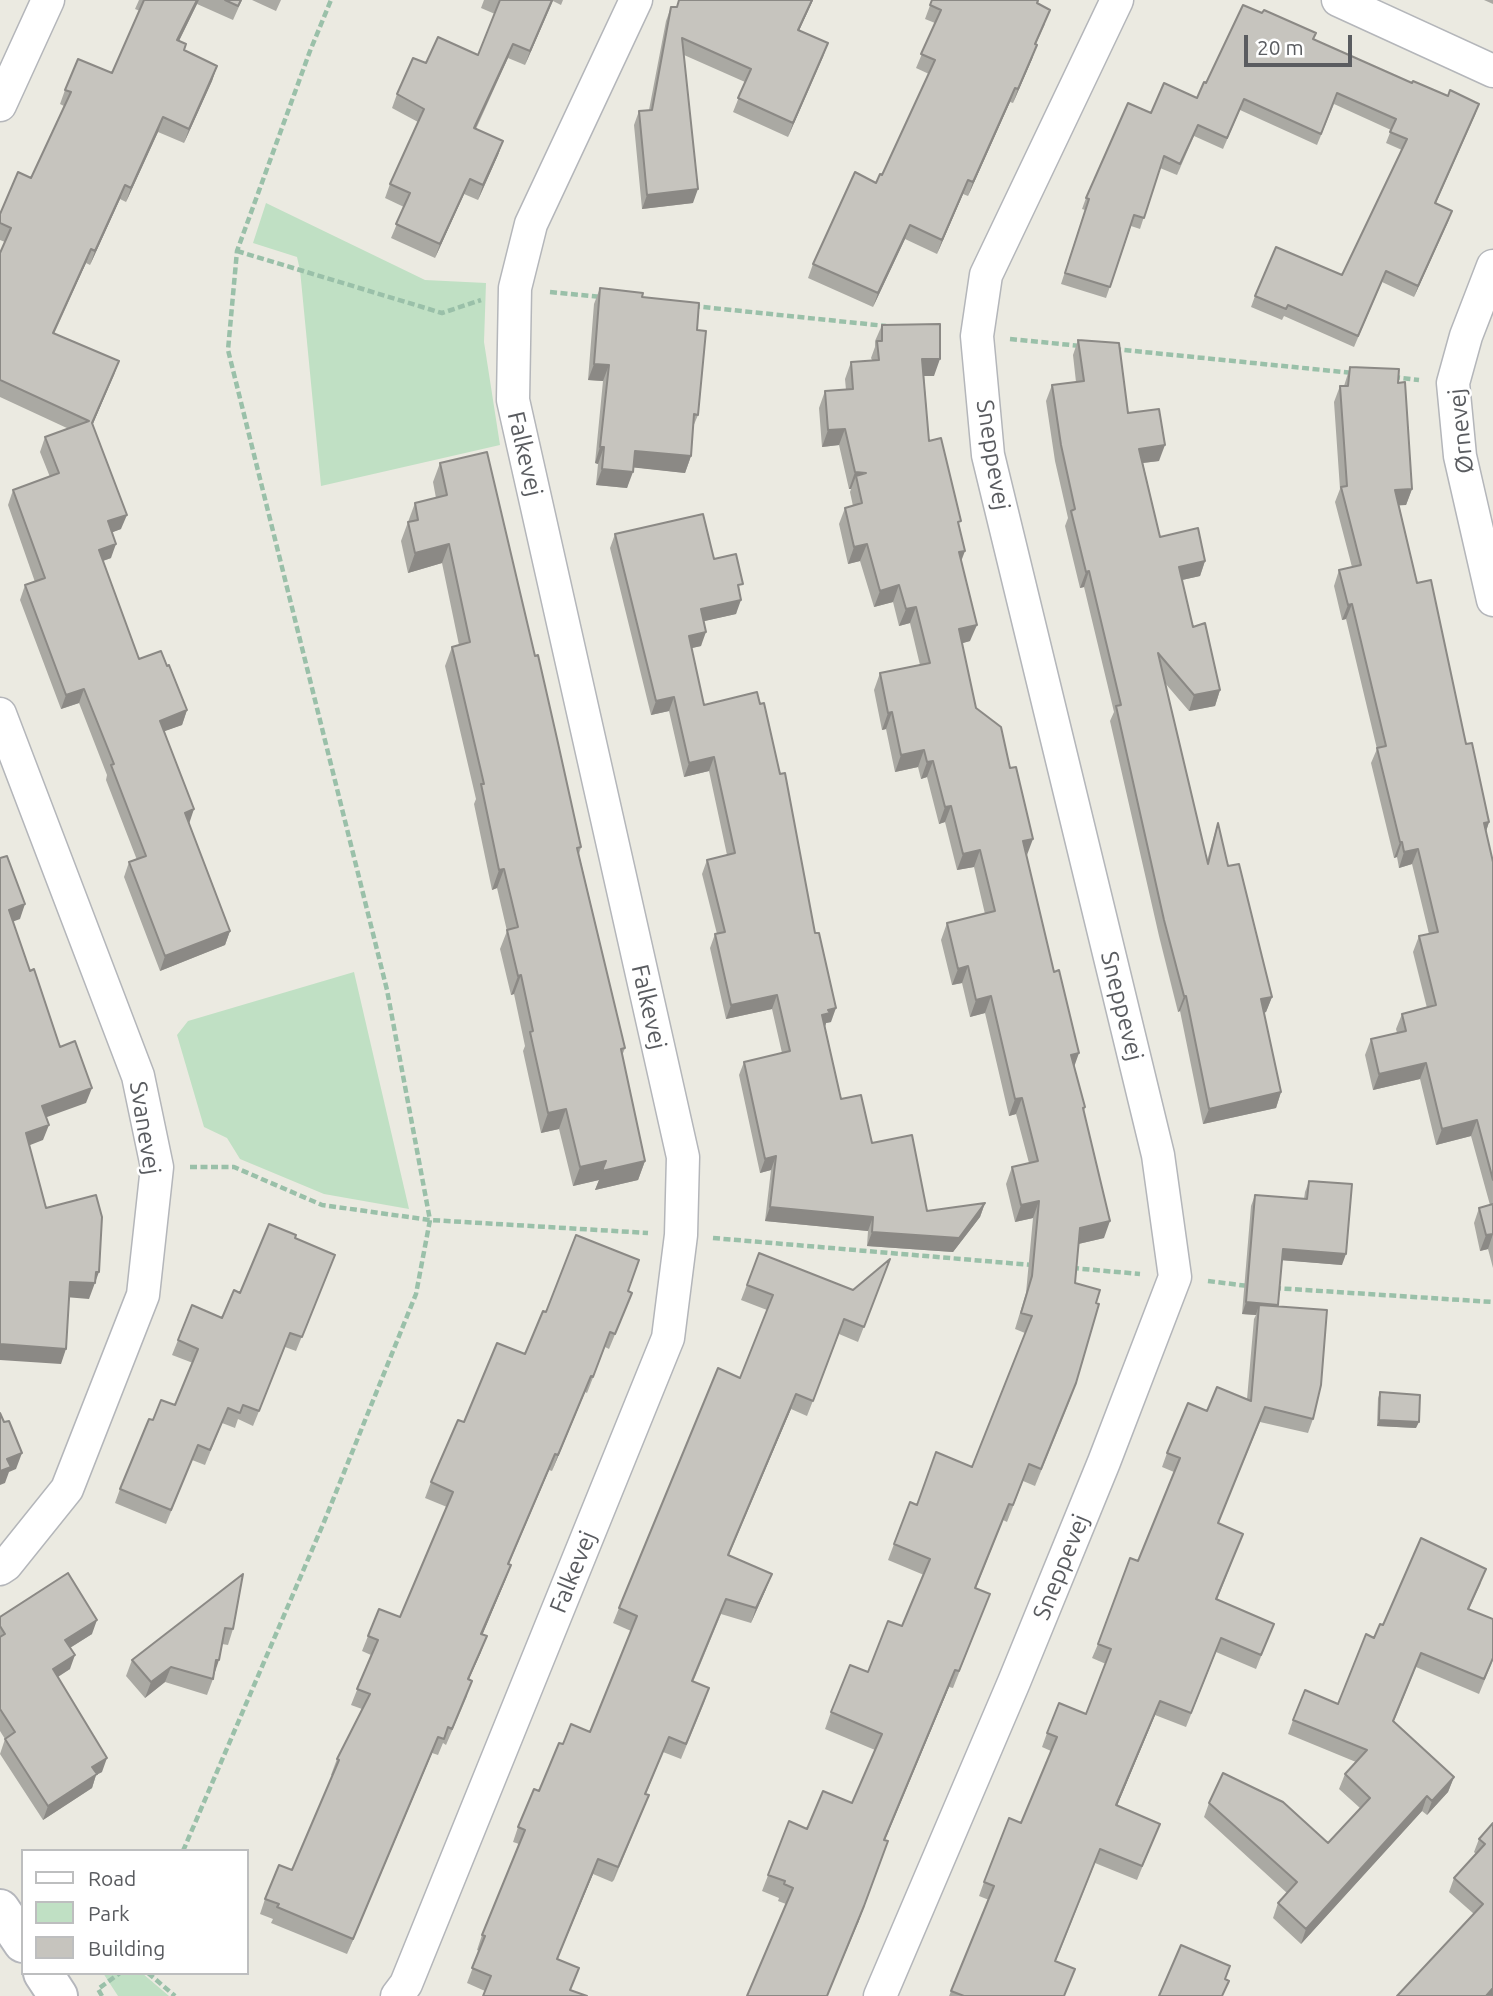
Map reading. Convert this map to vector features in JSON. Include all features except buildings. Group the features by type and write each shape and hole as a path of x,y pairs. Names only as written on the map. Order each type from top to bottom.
{"street":[{"path":"0,104 48,0"},
{"name":"Falkevej","path":"397,1996 406,1984 668,1338 681,1235 683,1157 513,400 515,288 531,224 636,0"},
{"name":"Sneppevej","path":"880,1996 1099,1475 1175,1277 1158,1155 988,455 977,336 986,275 1117,0"},
{"path":"1338,0 1493,71"},
{"name":"Ørnevej","path":"1493,266 1466,336 1453,383 1460,456 1493,600"},
{"name":"Svanevej","path":"0,714 138,1076 156,1167 143,1295 66,1489 0,1569"},
{"path":"0,1909 21,1940"},
{"path":"44,1975 58,1996"}],"path":[{"path":"184,1849 324,1522 416,1294 430,1220 387,990 228,350 237,251 331,0"},
{"path":"237,251 442,313 515,288 610,298"},
{"path":"692,306 895,327"},
{"path":"977,336 1086,346"},
{"path":"1113,349 1358,374"},
{"path":"1385,377 1453,383"},
{"path":"156,1167 234,1167 322,1205 430,1220 681,1235 1038,1265"},
{"path":"1065,1268 1256,1287"},
{"path":"1267,1287 1493,1302"},
{"path":"102,1996 98,1989 117,1975"},
{"path":"150,1975 175,1996"}],"green space":[{"path":"266,203 425,280 486,283 484,342 500,445 321,486 300,270 297,257 253,243"},
{"path":"354,972 409,1209 324,1194 240,1159 227,1138 204,1127 177,1035 188,1021"},
{"path":"104,1975 144,1975 169,1996 118,1996"}]}
